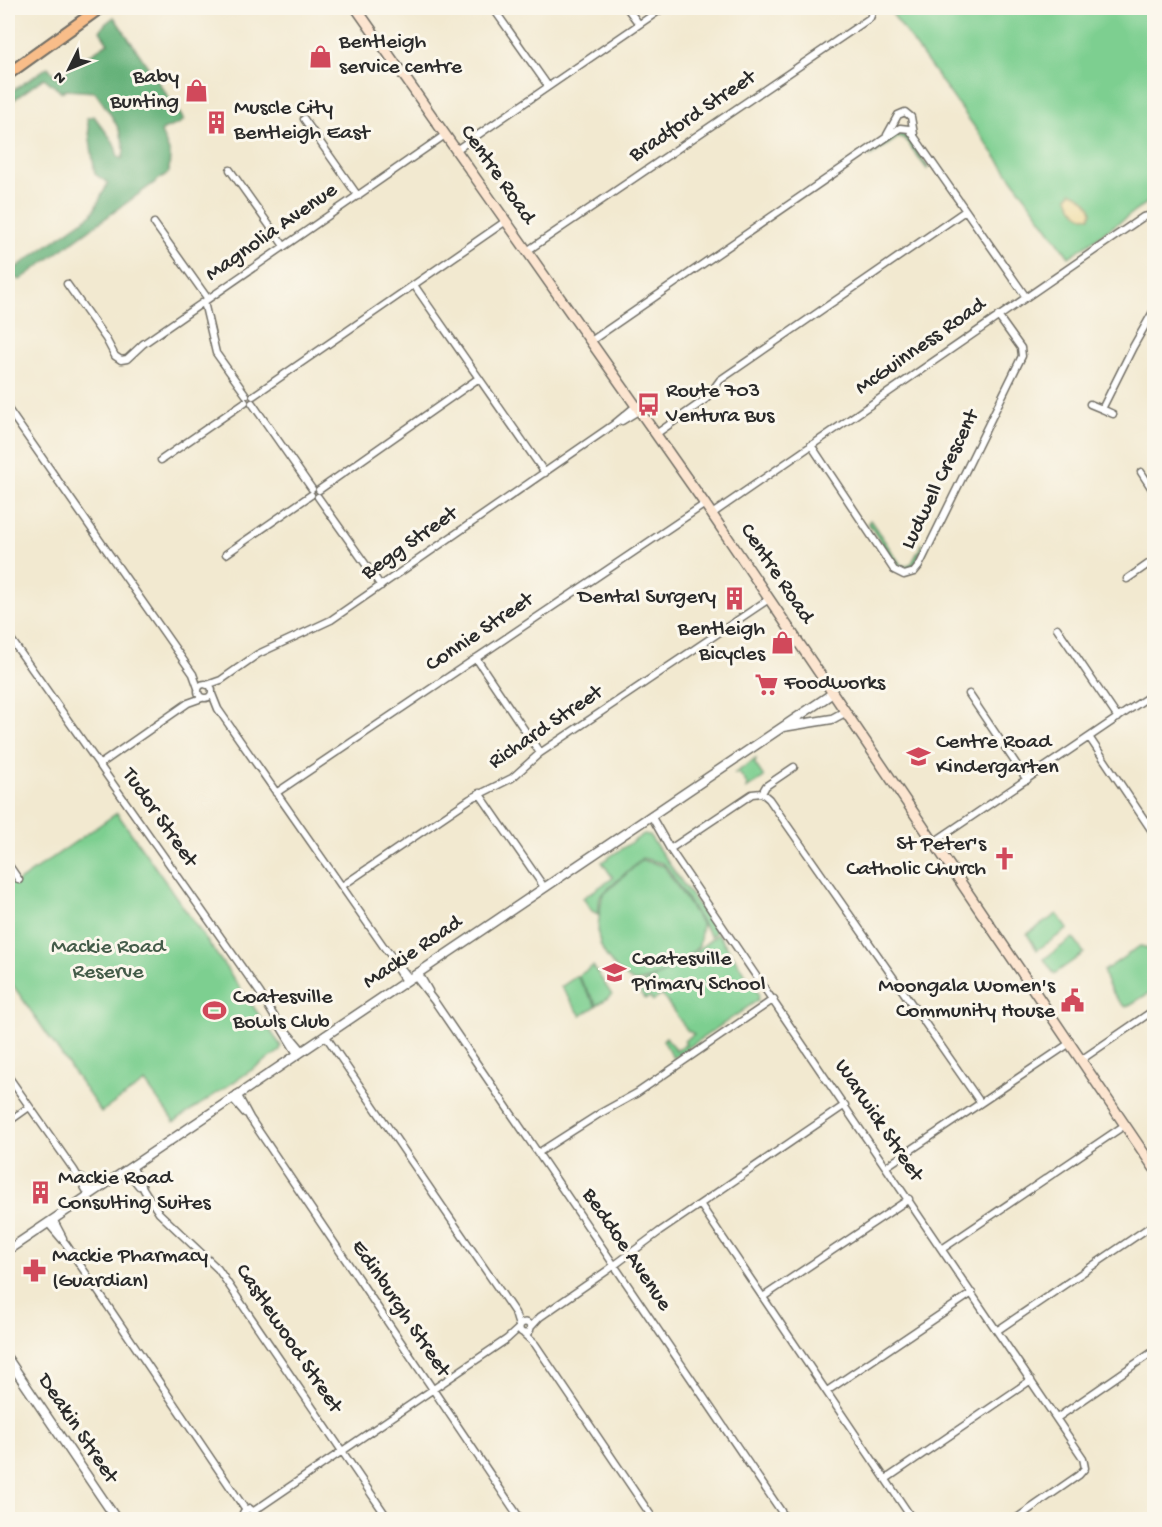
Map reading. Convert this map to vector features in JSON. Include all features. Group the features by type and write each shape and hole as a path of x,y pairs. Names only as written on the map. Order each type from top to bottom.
{"highway":[{"path":"8,74 100,8"}],"main road":[{"name":"Centre Road","path":"356,8 712,514 1155,1168"}],"street":[{"path":"493,8 548,86"},
{"path":"627,8 639,24"},
{"path":"456,150 663,8"},
{"name":"Bradford Street","path":"527,251 870,18 874,8"},
{"path":"887,135 898,115 905,112 911,117 915,137"},
{"path":"304,118 358,196"},
{"path":"591,341 900,128 909,129 915,137 1026,297"},
{"name":"Magnolia Avenue","path":"67,284 106,339 115,356 121,360 127,359 143,344 446,135"},
{"path":"230,170 284,246"},
{"path":"656,434 706,399 720,380 965,211"},
{"name":"McGuinness Road","path":"712,514 1143,217 1154,215"},
{"path":"161,460 506,221"},
{"path":"154,223 206,301 216,353 381,586"},
{"path":"414,285 546,472"},
{"path":"1102,409 1133,347 1155,310"},
{"name":"Ludwell Crescent","path":"811,445 896,572 904,575 914,572 1022,356 1021,348 999,316"},
{"path":"226,554 479,378"},
{"path":"1090,404 1113,414"},
{"name":"Begg Street","path":"201,694 206,684 221,680 258,654 331,620 638,408"},
{"path":"8,409 193,674 201,694 218,709"},
{"path":"1141,472 1155,492"},
{"name":"Connie Street","path":"276,793 705,504"},
{"path":"1127,579 1155,560"},
{"name":"Richard Street","path":"342,886 479,793 512,778 540,753 769,599"},
{"path":"1057,628 1118,718"},
{"name":"Tudor Street","path":"8,635 300,1052"},
{"path":"476,658 540,753"},
{"path":"193,674 206,684 218,709"},
{"name":"Begg Street","path":"201,694 212,693 221,680"},
{"name":"Mackie Road","path":"8,1250 833,693"},
{"path":"934,842 1155,693"},
{"path":"99,765 201,694"},
{"path":"969,694 1027,780"},
{"name":"Beddoe Avenue","path":"218,709 384,947 435,1002 787,1520"},
{"name":"Mackie Road","path":"780,728 832,719 846,712"},
{"path":"1089,737 1155,834"},
{"path":"762,793 766,786 794,767"},
{"path":"479,793 544,887"},
{"path":"669,847 752,794 762,793"},
{"path":"762,793 776,809 980,1102"},
{"name":"Warwick Street","path":"649,817 653,819 669,847 846,1105 1085,1462 1084,1468 1076,1478 1014,1520"},
{"path":"1147,822 1155,817"},
{"path":"8,864 19,880"},
{"path":"538,1153 637,1093 774,999"},
{"path":"1081,1060 1155,1010"},
{"path":"325,1035 654,1520"},
{"path":"887,1166 1070,1043"},
{"path":"8,1076 91,1194"},
{"name":"Edinburgh Street","path":"235,1096 521,1520"},
{"path":"254,1511 525,1328 659,1232 846,1105"},
{"path":"8,1122 29,1107"},
{"path":"942,1249 1125,1125"},
{"name":"Castlewood Street","path":"129,1168 159,1213 218,1269 388,1520"},
{"path":"763,1297 909,1199"},
{"path":"700,1204 913,1520"},
{"path":"51,1221 245,1509"},
{"path":"998,1330 1155,1224"},
{"path":"827,1390 972,1293"},
{"path":"1057,1418 1155,1351"},
{"name":"Deakin Street","path":"8,1359 117,1520"},
{"path":"885,1479 1031,1380"},
{"path":"245,1509 251,1508 254,1511 256,1515 253,1520"},
{"path":"243,1519 245,1509"}],"green space":[{"path":"888,8 1154,8 1154,198 1069,257"},
{"path":"114,17 184,120 161,132 170,154 169,172 20,280 10,276 14,269 92,214 108,183 95,174 87,118 94,116 112,140 118,157 122,159 124,151 116,124 95,92 66,90 61,92 44,78 8,104 8,94 48,67 56,77 108,43 100,31"},
{"path":"902,134 908,138 928,167 927,169 905,139 899,137 869,156 896,135"},
{"path":"870,520 901,565 906,566 912,563 922,544 915,565 906,569 896,565 868,523"},
{"path":"756,759 755,764 764,777 746,789 747,784 740,774 735,773"},
{"name":"Mackie Road Reserve","path":"117,813 281,1046 280,1051 174,1122 145,1082 101,1112 8,978 8,875 16,883"},
{"path":"644,834 649,835 716,931 711,937 667,867 662,863 642,858 600,896 598,914 592,911 583,898 613,878 602,862"},
{"path":"642,860 664,866 702,925 699,946 693,952 660,974 634,982 607,958 599,939 598,923 602,896"},
{"path":"1057,914 1068,929 1037,950 1027,934"},
{"path":"718,934 759,994 758,1000 673,1058 663,1040 666,1037 676,1051 694,1034 687,1030 662,995 653,1001 650,997 645,999 641,994 642,984 677,966"},
{"path":"1073,938 1084,953 1054,974 1044,959"},
{"path":"1140,946 1151,952 1155,963 1154,990 1126,1007 1112,991 1104,971"},
{"path":"593,966 612,995 597,1005 578,976"},
{"path":"577,976 596,1006 581,1016 561,987"}],"sand":[{"path":"1071,192 1078,194 1087,202 1092,212 1090,217 1082,215 1073,208 1068,197"}],"place":[{"name":"Bentleigh service centre","path":"321,56"},
{"name":"Baby Bunting","path":"197,91"},
{"name":"Muscle City Bentleigh East","path":"216,122"},
{"name":"Route 703 Ventura Bus","path":"648,405"},
{"name":"Dental Surgery","path":"734,598"},
{"name":"Bentleigh Bicycles","path":"783,643"},
{"name":"Foodworks","path":"766,684"},
{"name":"Centre Road Kindergarten","path":"918,756"},
{"name":"St Peter's Catholic Church","path":"1004,858"},
{"name":"Coatesville Primary School","path":"614,973"},
{"name":"Moongala Women's Community House","path":"1073,1000"},
{"name":"Coatesville Bowls Club","path":"215,1011"},
{"name":"Mackie Road Consulting Suites","path":"40,1192"},
{"name":"Mackie Pharmacy (Guardian)","path":"34,1270"}]}
